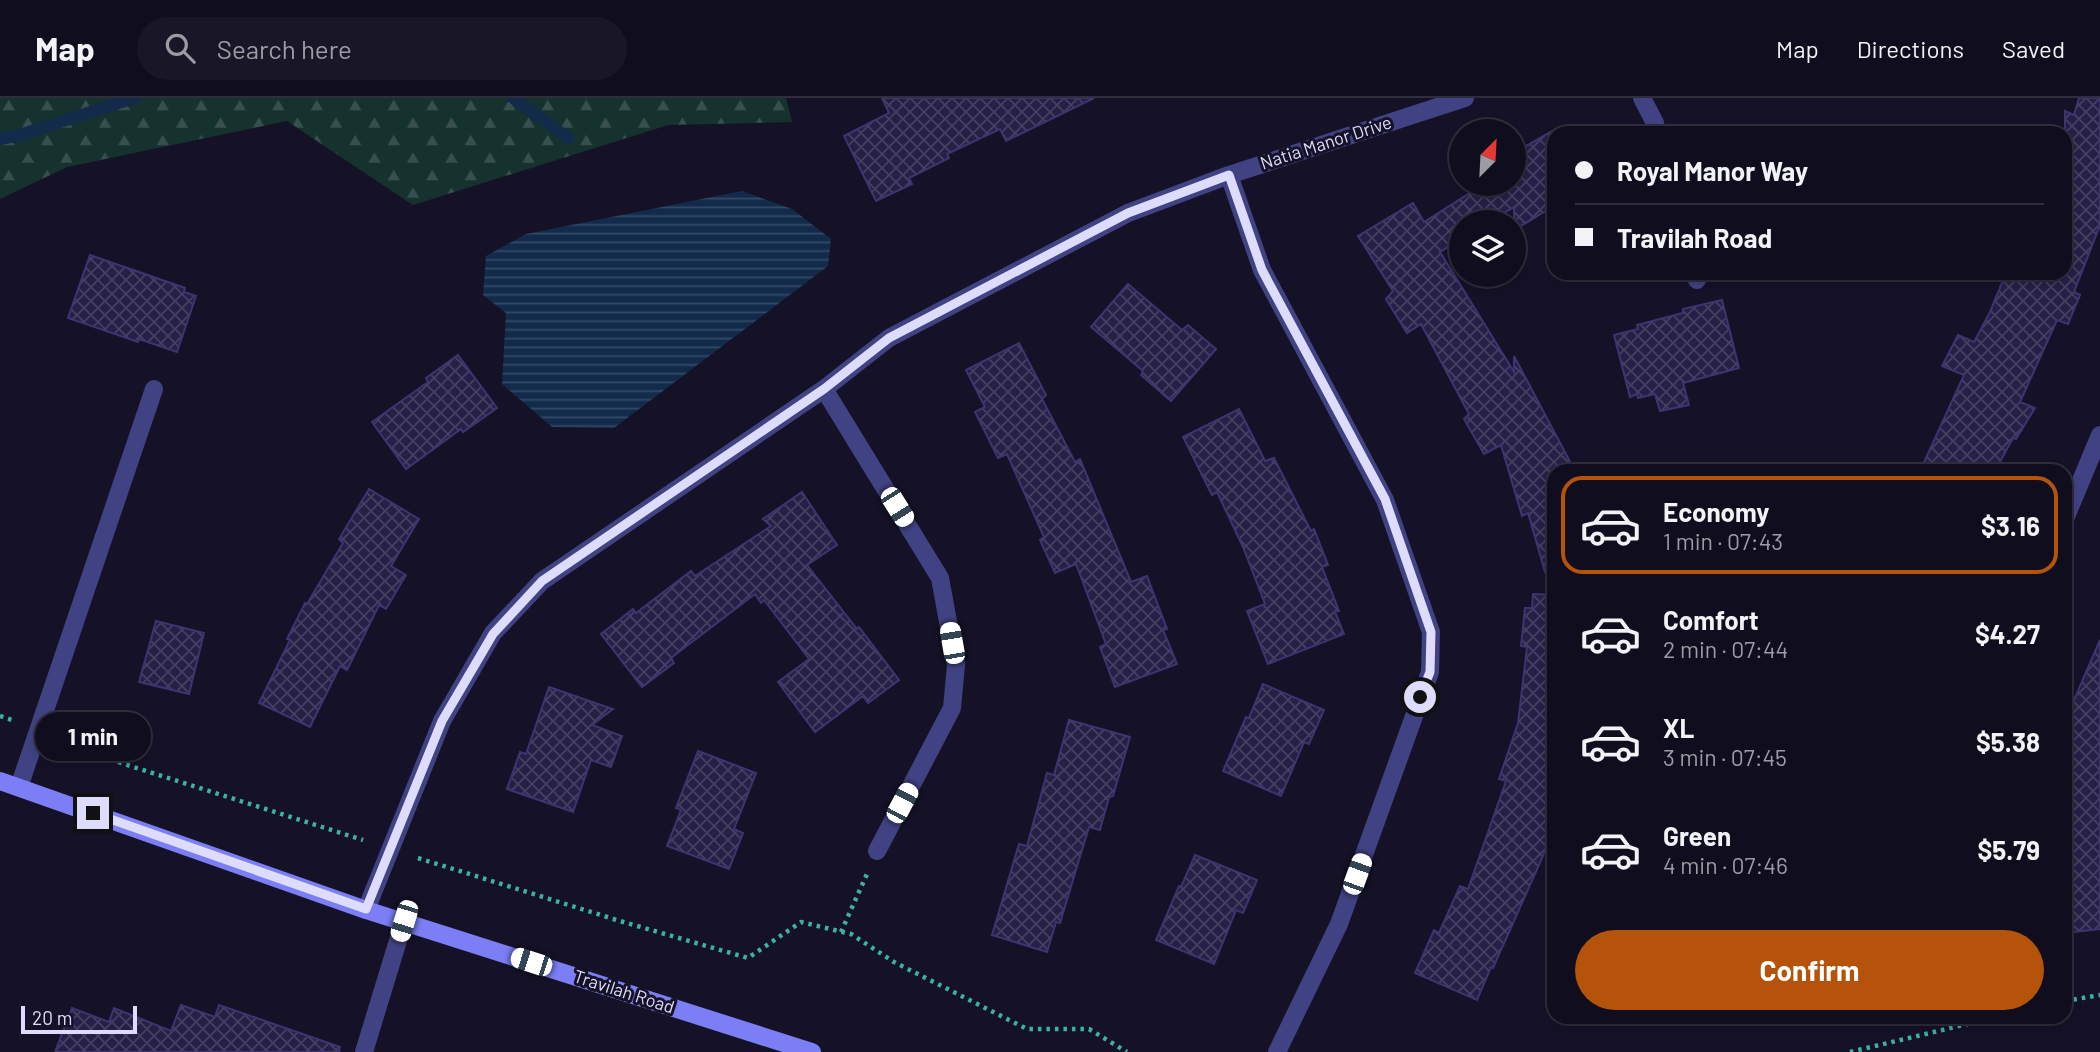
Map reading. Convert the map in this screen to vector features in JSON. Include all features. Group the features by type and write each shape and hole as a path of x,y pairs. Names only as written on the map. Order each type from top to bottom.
{"main road":[{"name":"Travilah Road","path":"0,781 366,909 812,1052"}],"street":[{"name":"Natia Manor Drive","path":"366,909 442,721 493,634 542,581 824,389 901,331 1128,213 1229,175 1465,98"},
{"path":"1642,98 1655,126"},
{"path":"1229,175 1262,270 1385,499 1431,632 1430,672 1339,924 1277,1052"},
{"path":"19,787 154,389"},
{"path":"824,389 940,578 956,665 952,708 877,851"},
{"path":"2072,502 2100,435"},
{"path":"364,1052 404,921"}],"path":[{"path":"0,716 121,763 620,921 748,958 801,922 851,934 894,962 1027,1029 1089,1029 1127,1052"},
{"path":"841,932 877,851"},
{"path":"2072,999 2100,995"},
{"path":"1850,1052 1968,1024"}],"green space":[{"path":"0,98 786,98 792,122 668,125 413,205 287,121 67,167 0,199"}],"water":[{"path":"742,191 792,209 831,239 828,266 614,428 552,427 502,384 506,313 483,295 486,256 526,234"}],"building":[{"path":"882,98 1094,98 1006,141 1000,129 947,154 949,158 909,178 912,184 876,201 844,136 889,113"},
{"path":"2079,98 2100,98 2100,225 2074,292 2080,295 2068,324 2057,320 2020,402 2035,408 2016,439 2013,438 1999,464 1923,464 1964,375 1942,366 1958,335 1974,342 2003,280 2072,280 2072,126 2065,126 2065,111 2074,115"},
{"path":"1547,134 1547,210 1526,223 1526,210 1514,210 1514,207 1509,210 1449,210 1449,246 1440,252 1449,267 1449,287 1462,287 1514,372 1514,356 1571,464 1547,464 1547,572 1528,513 1522,516 1501,445 1484,454 1464,419 1469,414 1421,324 1407,333 1386,299 1393,291 1358,236 1413,203 1424,222 1465,196 1526,196 1526,146"},
{"path":"90,255 185,288 184,292 196,296 177,352 68,318"},
{"path":"1128,284 1182,330 1188,325 1216,349 1171,401 1141,375 1143,371 1091,327"},
{"path":"1722,300 1739,368 1683,383 1689,405 1660,411 1655,394 1638,398 1637,394 1630,397 1614,335 1638,329 1637,325 1683,313 1683,309"},
{"path":"1019,343 1046,395 1042,399 1075,462 1080,459 1131,582 1147,576 1167,629 1163,630 1177,664 1115,687 1100,647 1106,644 1076,564 1055,573 1040,540 1044,537 1007,454 998,458 975,412 985,407 966,370"},
{"path":"458,355 497,408 463,432 461,429 406,469 372,422 428,382 426,378"},
{"path":"1239,409 1265,461 1274,458 1311,531 1314,529 1328,565 1322,567 1339,611 1335,612 1344,634 1268,664 1247,611 1265,604 1243,547 1217,492 1212,495 1183,437"},
{"path":"369,489 419,519 391,566 406,575 386,609 379,605 347,670 340,666 310,727 259,703 305,603 307,604 343,543 339,539"},
{"path":"802,492 837,545 807,565 899,680 868,703 863,696 815,732 778,682 809,659 764,600 761,603 755,594 671,658 674,663 642,687 601,634 633,609 636,613 691,571 695,576 771,526 763,519"},
{"path":"1533,594 1547,595 1547,844 1477,1000 1415,973 1434,930 1439,933 1460,886 1468,889 1506,781 1499,779 1518,723 1527,647 1521,646 1525,608 1532,608"},
{"path":"156,621 204,633 189,694 139,682"},
{"path":"2100,640 2100,929 2072,932 2072,705"},
{"path":"1263,684 1324,710 1309,744 1304,742 1281,796 1223,771"},
{"path":"549,687 613,709 592,725 622,736 611,767 591,760 573,812 507,789 520,752 526,754"},
{"path":"1069,720 1130,737 1100,830 1089,827 1060,923 1056,922 1047,952 992,935 1019,844 1027,846 1047,773 1054,775"},
{"path":"698,751 756,773 734,829 743,833 729,869 667,846 681,810 676,808"},
{"path":"1195,855 1257,880 1243,913 1236,910 1214,964 1156,940"},
{"path":"181,1005 215,1017 219,1005 340,1047 339,1052 55,1052 72,1008 109,1022 114,1008 171,1031"}],"waterway":[{"path":"0,139 134,98"},
{"path":"513,98 568,138"}],"route":[{"path":"93,813 366,909 442,721 493,634 542,581 824,389 889,338 1128,213 1229,175 1262,270 1385,499 1431,632 1430,672 1420,697"}]}
